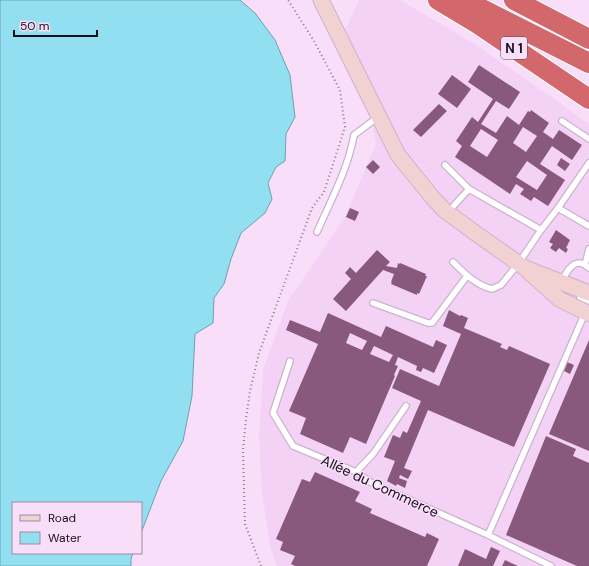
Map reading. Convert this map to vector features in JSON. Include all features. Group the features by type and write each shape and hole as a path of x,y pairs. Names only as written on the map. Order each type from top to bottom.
{"highway":[{"name":"N 1","path":"438,0 478,24 589,98"},
{"path":"464,0 589,63"},
{"path":"514,0 589,39"},
{"path":"541,0 589,30"}],"street":[{"path":"321,0 398,155 432,197 448,213 521,266 559,299 588,310"},
{"path":"521,266 582,294"}],"lane":[{"path":"317,232 343,173 351,150 354,135 378,117"},
{"path":"562,121 589,139"},
{"path":"453,262 467,276 484,287 492,289 501,284 521,266 541,230 589,163"},
{"path":"445,165 470,189 541,230"},
{"path":"448,213 470,189"},
{"path":"558,208 589,226"},
{"path":"565,287 569,267 580,263 587,266 589,249"},
{"path":"373,303 428,324 432,323 467,276"},
{"path":"488,535 588,310 582,294"},
{"name":"Allée du Commerce","path":"290,361 273,413 293,446 356,472 370,482 488,535 550,566"},
{"path":"356,472 373,454 406,406"}],"path":[{"path":"261,566 245,524 244,450 250,391 259,353 312,208 324,192 345,128 340,90 314,41 288,0"}],"shaded area":[{"path":"359,0 400,0 473,43 589,124 589,566 277,566 270,546 262,492 259,436 263,370 288,301 345,217 376,144 361,64 345,31"}],"water":[{"path":"0,0 240,0 255,13 275,40 290,75 295,117 286,134 285,161 276,167 268,183 272,199 265,213 241,233 231,259 224,284 214,298 213,323 195,334 192,396 183,441 161,481 142,530 142,502 12,502 12,554 133,554 131,566 0,566"}],"building":[{"path":"479,65 520,92 509,109 496,101 481,124 496,133 507,116 519,125 528,111 530,112 531,110 549,123 543,132 553,139 559,130 582,145 572,160 552,146 540,164 565,180 548,206 534,197 531,201 520,194 524,189 516,184 510,194 455,157 462,146 456,141 472,117 478,122 493,99 468,82","holes":["523,127 537,136 526,152 513,143","481,129 498,140 487,157 470,146","527,161 547,175 537,190 516,177"]},
{"path":"452,75 471,89 457,108 438,94"},
{"path":"439,104 447,111 421,137 413,130"},
{"path":"561,158 570,164 565,171 557,165"},
{"path":"373,160 380,167 373,174 366,167"},
{"path":"350,208 359,212 355,221 346,217"},
{"path":"556,230 570,240 566,248 568,249 566,253 559,248 556,252 550,248 553,244 549,242"},
{"path":"377,250 390,262 386,266 397,268 398,263 400,263 426,274 425,276 427,276 419,294 417,293 417,295 391,284 394,274 383,270 346,311 333,299 351,279 345,273 350,267 356,273"},
{"path":"449,310 460,316 461,315 468,318 464,328 502,344 500,347 507,350 509,346 550,364 514,447 428,410 404,468 412,471 408,479 400,475 399,478 407,481 405,488 397,484 396,486 387,481 395,461 384,457 393,435 400,438 403,431 407,433 421,401 392,388 400,369 439,386 461,334 443,326"},
{"path":"328,313 381,337 386,326 433,347 436,340 447,345 434,373 423,368 421,372 416,370 417,366 398,357 395,365 398,366 394,375 395,376 366,444 350,437 343,453 300,434 306,418 289,411 318,344 286,330 290,320 320,332","holes":["350,333 367,341 362,350 346,343","374,346 393,355 389,362 370,354"]},
{"path":"589,340 589,451 549,434"},
{"path":"567,362 574,365 570,374 564,371"},
{"path":"546,436 576,449 573,456 589,463 589,566 577,566 506,535"},
{"path":"315,472 360,492 355,501 372,509 370,513 425,537 427,533 439,539 427,566 295,566 291,564 295,556 280,550 283,542 276,539 302,479 310,482"},
{"path":"491,547 500,551 493,566 458,566 465,549 486,559"},
{"path":"505,560 518,566 502,566"}]}
